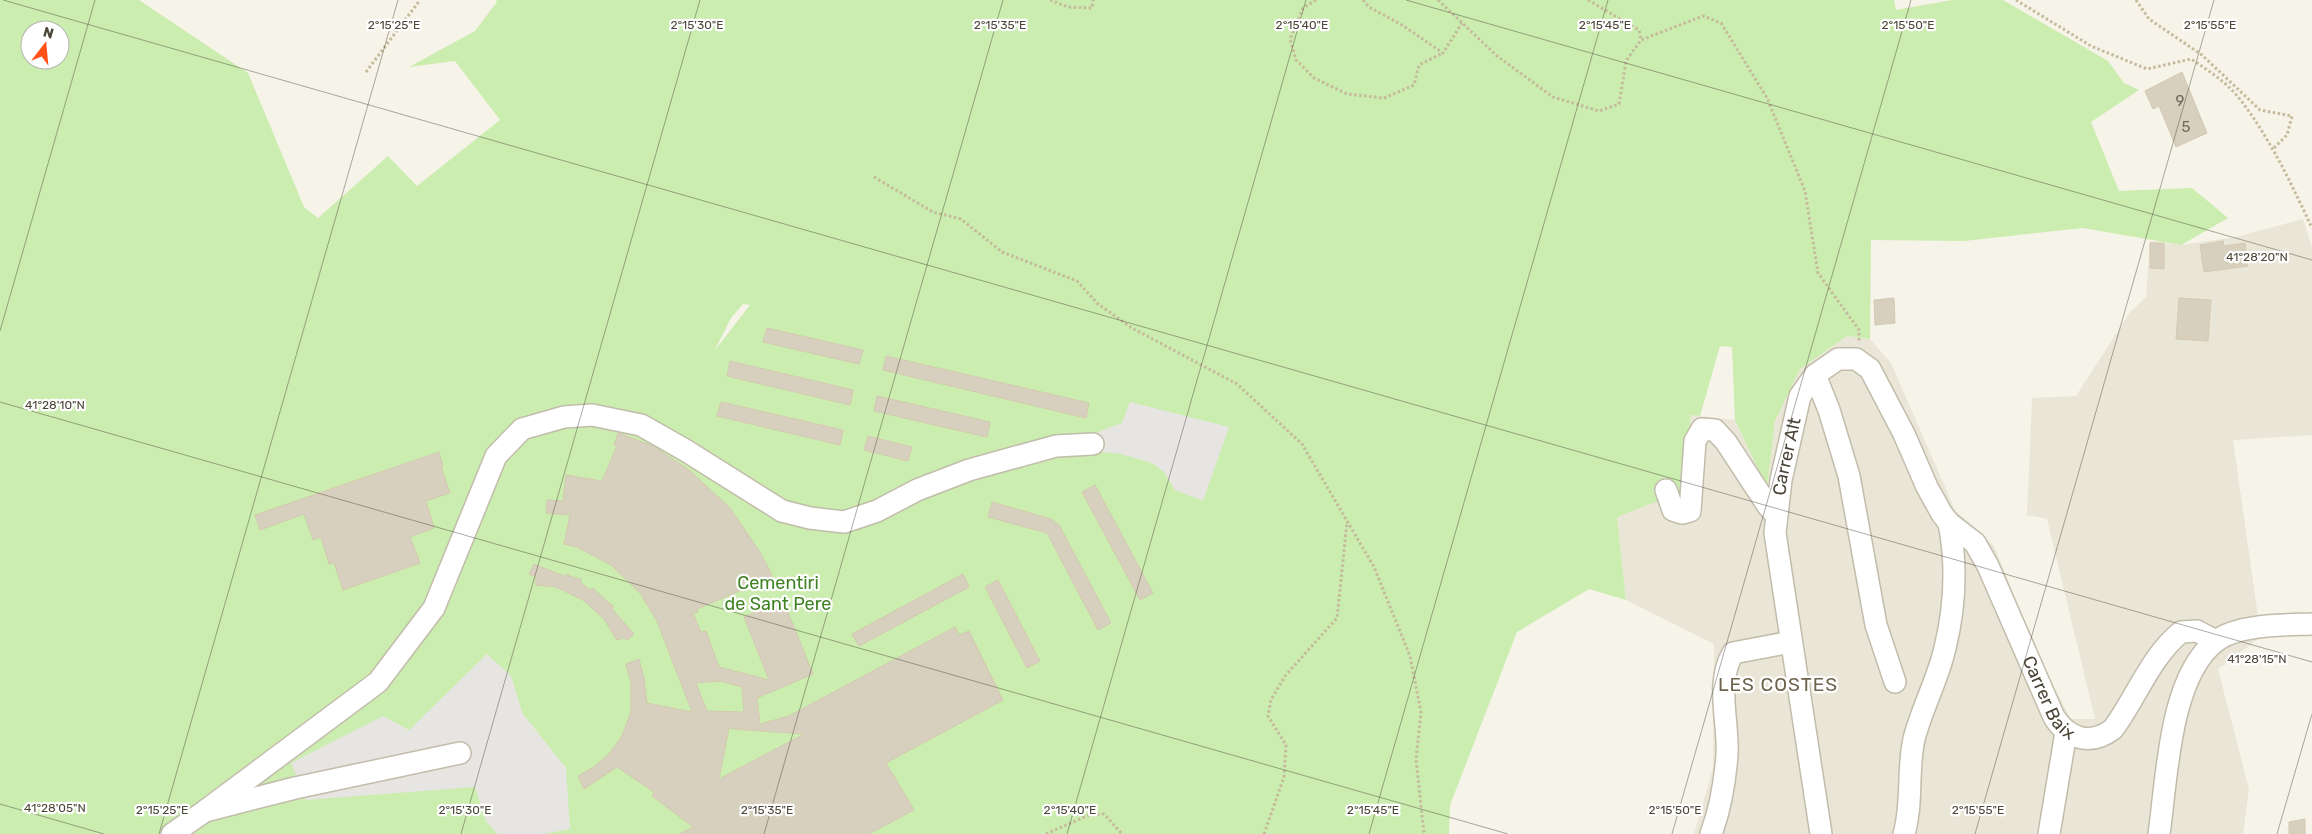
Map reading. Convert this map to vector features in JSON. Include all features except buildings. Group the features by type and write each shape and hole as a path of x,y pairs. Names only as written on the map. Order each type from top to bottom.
{"street":[{"name":"Carrer Alt","path":"1821,834 1775,533 1776,516 1785,460 1800,396 1815,375 1838,359 1856,359"},
{"path":"1856,359 1870,368 1904,434 1926,487 1949,523 1974,543 1988,566"},
{"path":"1815,375 1829,410 1849,476 1876,624 1895,682"},
{"path":"172,834 378,682 434,608 496,456 522,429 564,418 592,414 641,425 685,450 782,511 810,518 844,522 877,511 917,490 970,470 1056,446 1092,444"},
{"path":"1666,490 1673,510 1690,511 1695,441 1702,429 1714,430 1726,442 1776,516"},
{"path":"1904,834 1909,809 1909,769 1914,739 1945,649 1955,571 1954,549 1949,523"},
{"path":"1955,571 1959,562 1965,559 1988,566"},
{"name":"Carrer Baix","path":"1988,566 2054,717 2066,732 2084,739 2108,733 2113,729 2168,644 2180,632 2197,631 2216,641"},
{"path":"2159,834 2174,730 2180,702 2192,670 2216,641 2228,634 2265,626 2312,624"},
{"path":"1711,834 1718,816 1727,755 1724,680 1727,663 1733,653 1792,642"},
{"path":"2049,834 2066,732"},
{"path":"204,811 295,788 460,753"}],"path":[{"path":"366,72 420,0"},
{"path":"1050,0 1068,7 1092,8 1093,0"},
{"path":"1316,0 1303,8 1290,39 1296,60 1314,78 1347,94 1384,98 1414,85 1419,65 1443,53 1462,23"},
{"path":"1363,0 1369,7 1443,53"},
{"path":"1438,0 1497,56 1553,97 1599,111 1619,104 1626,61 1640,40 1703,16 1721,23 1768,98 1805,191 1818,273 1859,330 1856,359"},
{"path":"1588,0 1639,30 1640,40"},
{"path":"2016,0 2091,46 2146,69 2191,59 2213,74 2238,97 2273,149 2282,163 2312,228"},
{"path":"2136,0 2150,19 2202,55 2260,110 2292,116 2286,135 2273,149"},
{"path":"874,177 932,212 961,219 1002,252 1077,282 1098,304 1132,328 1236,384 1302,444 1374,567 1410,656 1421,712 1416,759 1424,834"},
{"path":"1264,834 1284,777 1286,745 1268,716 1271,700 1285,676 1337,618 1348,521"},
{"path":"1046,834 1089,815 1104,814 1122,834"}],"shaded area":[{"path":"2303,219 2312,247 2312,435 2233,440 2261,637 2218,669 2249,789 2243,834 1694,834 1713,768 1714,644 1626,600 1617,517 1682,492 1691,415 1735,420 1767,487 1775,421 1800,369 1847,336 1870,339 1891,363 1955,510 1994,546 2044,668 2071,719 2095,719 2047,519 2027,515 2032,398 2076,396 2130,312 2146,297 2150,241 2181,245 2236,237"},
{"path":"1130,402 1229,427 1203,501 1175,490 1164,472 1152,463 1121,454 1092,451 1093,434 1122,423"},
{"path":"487,654 511,676 523,714 566,768 570,829 543,834 497,834 486,821 475,787 306,800 291,763 383,716 409,730"}],"green space":[{"name":"Cementiri de Sant Pere","path":"0,0 139,0 248,73 304,207 318,218 388,156 417,186 500,120 455,61 409,67 475,31 497,2 496,0 1894,0 1896,10 1952,0 2003,0 2108,61 2124,83 2139,90 2091,122 2119,191 2192,188 2228,218 2181,245 2083,228 1964,241 1871,240 1870,339 1847,336 1800,369 1775,421 1767,488 1735,420 1732,347 1720,346 1700,416 1691,415 1682,492 1617,517 1626,600 1589,589 1517,632 1450,805 1449,834 0,834","holes":["743,304 750,305 715,350 731,318"]}],"district":[{"name":"LES COSTES","path":"1778,684"}]}
